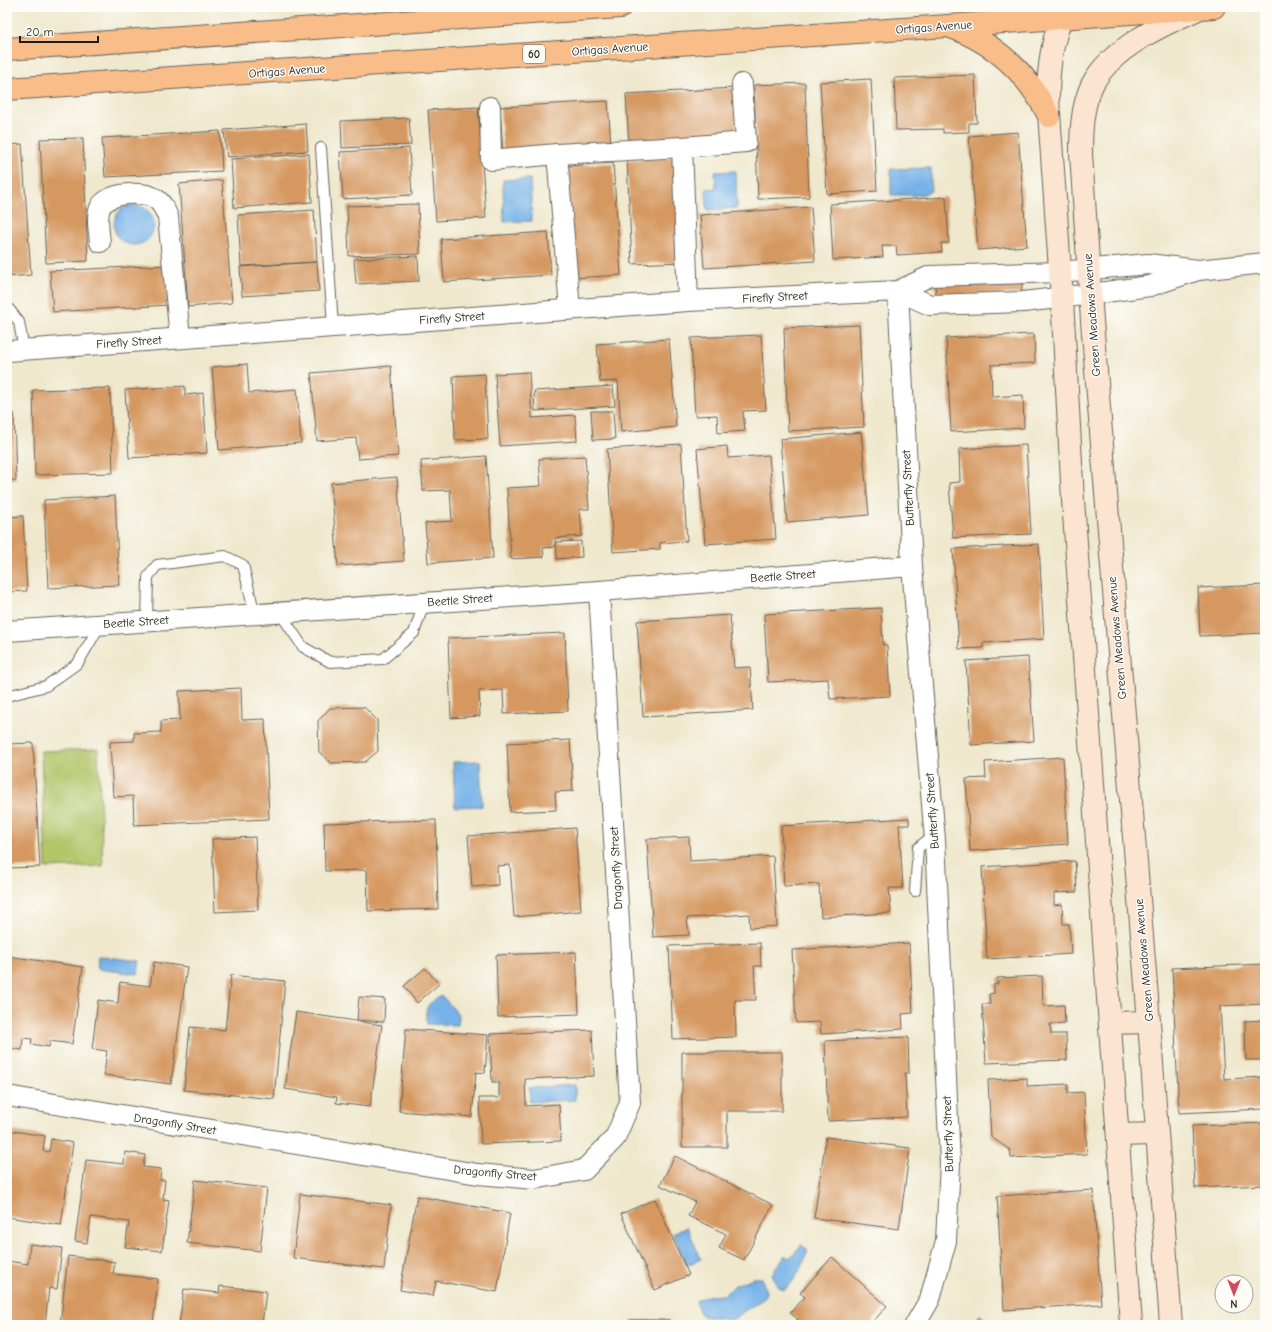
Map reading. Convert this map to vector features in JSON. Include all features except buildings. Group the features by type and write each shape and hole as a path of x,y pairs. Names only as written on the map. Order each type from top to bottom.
{"main road":[{"path":"7,49 620,7"},
{"name":"Ortigas Avenue","path":"7,90 948,26 1063,13 1206,8"},
{"path":"948,26 976,38 1012,64 1036,93 1049,116"}],"street":[{"name":"Green Meadows Avenue","path":"1171,1325 1149,1022 1088,269 1081,134 1083,113 1092,85 1107,65 1134,42 1154,30 1206,8"},
{"path":"1063,13 1053,44 1049,66 1049,116 1062,298 1073,500 1131,1325"},
{"path":"490,106 491,160 558,154 746,142 742,84"},
{"path":"682,147 688,301"},
{"path":"558,154 570,310"},
{"path":"100,242 99,212 105,201 113,196 140,194 156,198 162,205 168,217 180,338"},
{"name":"Firefly Street","path":"898,291 930,305 1023,302 1150,286 1198,270 1265,263"},
{"name":"Firefly Street","path":"15,351 332,326 688,301 898,291 930,276 1060,272 1148,264 1198,270"},
{"name":"Butterfly Street","path":"898,291 912,566 935,840 950,1163 946,1241 930,1299 915,1325"},
{"path":"1073,500 1106,499"},
{"name":"Beetle Street","path":"7,631 599,591 912,566"},
{"name":"Dragonfly Street","path":"7,1096 478,1174 534,1179 584,1170 615,1138 630,1103 599,591"},
{"path":"1110,1023 1149,1022"},
{"path":"1118,1135 1156,1134"}],"lane":[{"path":"321,148 332,326"},
{"path":"7,309 19,322 15,351"},
{"path":"147,622 148,577 157,565 225,556 243,565 255,615"},
{"path":"280,613 303,647 330,662 382,659 414,633 424,603"},
{"path":"7,696 46,686 78,663 100,625"},
{"path":"915,891 918,848 925,842 935,840"}],"green space":[{"path":"98,749 103,866 46,868 41,751"}],"water":[{"path":"931,168 931,191 920,195 891,195 891,169"},
{"path":"736,171 737,208 707,210 706,189 716,188 715,172"},
{"path":"530,179 532,221 504,222 503,180"},
{"path":"134,205 142,207 148,211 152,217 154,225 152,233 148,239 142,243 134,245 126,243 120,239 116,233 114,225 116,217 120,211 126,207"},
{"path":"480,761 482,806 455,807 453,762"},
{"path":"98,956 140,961 138,974 97,969"},
{"path":"442,996 459,1015 458,1025 427,1024 426,1009 433,1001"},
{"path":"575,1085 575,1100 530,1102 529,1088"},
{"path":"687,1227 701,1259 687,1265 673,1233"},
{"path":"801,1245 808,1250 804,1261 793,1282 784,1290 778,1286 772,1274 785,1256 790,1258"},
{"path":"753,1278 762,1278 766,1292 763,1299 743,1312 737,1318 729,1320 702,1316 696,1301 707,1296 724,1295 733,1286"}]}
